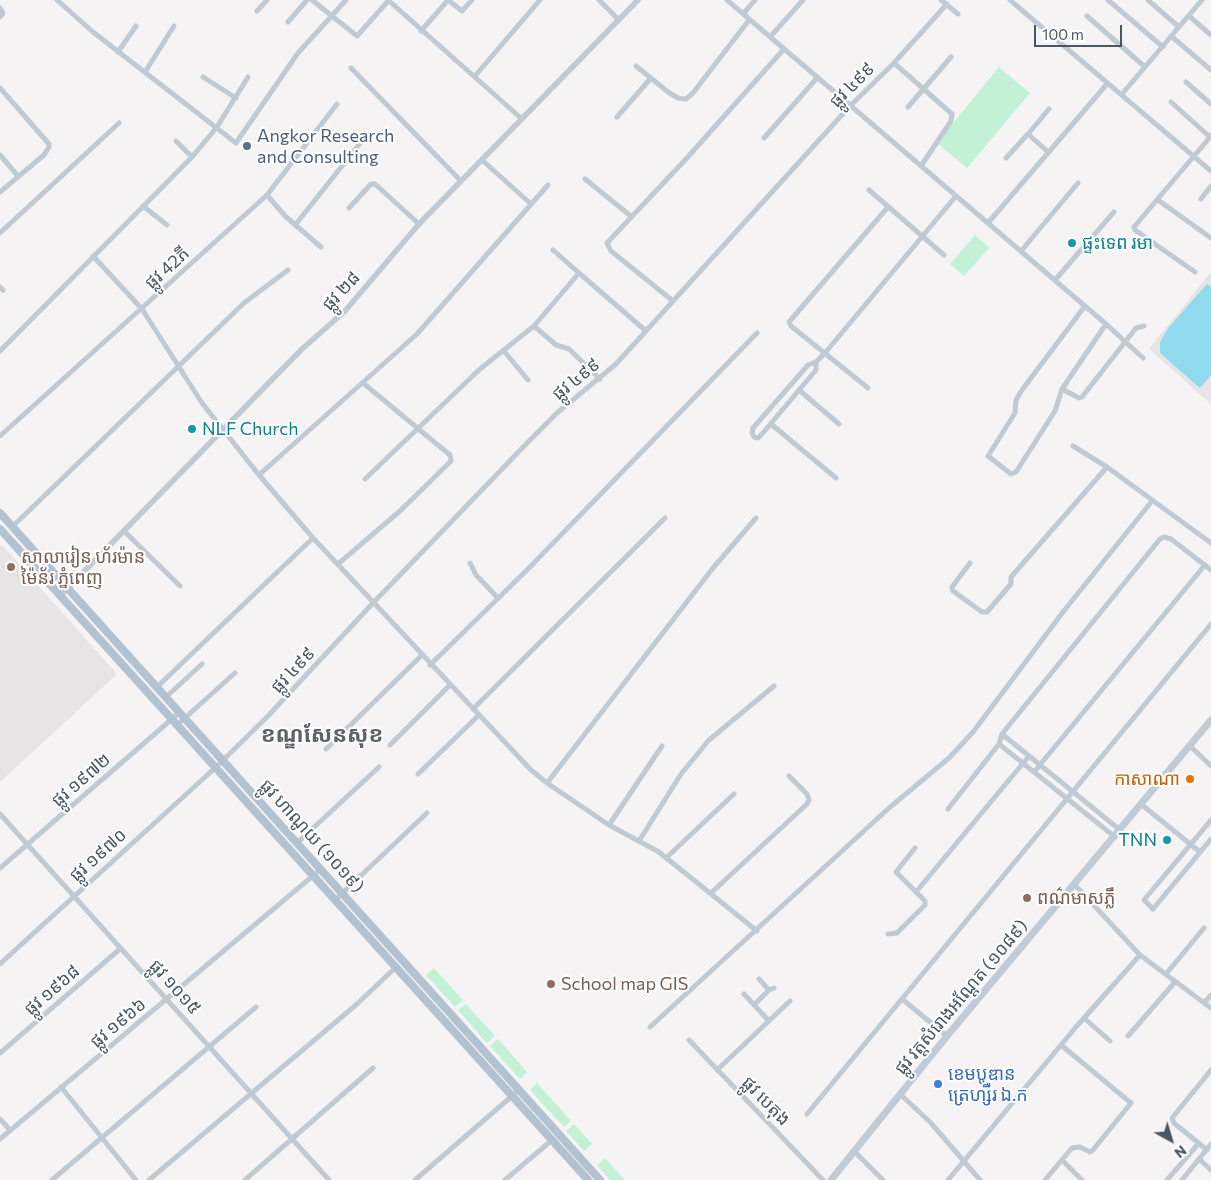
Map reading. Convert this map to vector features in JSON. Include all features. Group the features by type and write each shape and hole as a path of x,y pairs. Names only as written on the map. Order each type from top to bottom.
{"main road":[{"name":"ផ្លូវ ហាណូយ (១០១៩)","path":"0,513 600,1180"},
{"name":"ផ្លូវ ហាណូយ (១០១៩)","path":"2,534 588,1180"},
{"name":"ផ្លូវ វត្តសំរោងអណ្ដែត (១០៨៩)","path":"831,1180 947,1036 1142,805 1211,720"}],"street":[{"path":"57,0 118,52 236,143 298,54 346,0"},
{"path":"257,11 267,0"},
{"path":"288,22 307,0"},
{"path":"312,0 357,36 388,0 522,118"},
{"path":"421,31 448,0 462,11 472,0"},
{"path":"475,76 540,0"},
{"path":"599,0 619,20"},
{"name":"ផ្លូវ ២៨","path":"60,596 125,532 301,350 345,311 419,224 638,0"},
{"path":"727,0 1055,280 1143,358"},
{"path":"743,14 754,0"},
{"path":"770,38 803,0"},
{"path":"941,0 958,14"},
{"path":"1010,0 1211,171"},
{"path":"1108,0 1163,47"},
{"path":"1148,0 1179,27"},
{"path":"1122,94 1202,0"},
{"name":"ផ្លូវ ៤៩៩","path":"215,768 308,674 373,602 557,413 600,379 646,331 850,106 894,63 946,4"},
{"path":"1086,16 1145,67"},
{"path":"1189,16 1211,35"},
{"path":"636,66 678,98 686,99 693,93 749,20"},
{"path":"118,52 136,26"},
{"path":"145,72 174,26"},
{"path":"1171,36 1211,70"},
{"path":"673,301 611,251 607,243 784,49"},
{"path":"908,107 951,57"},
{"path":"894,63 952,114 951,121 921,166"},
{"path":"351,68 461,181"},
{"path":"203,77 236,98"},
{"path":"0,350 192,157 217,127 248,77"},
{"path":"617,117 651,78"},
{"path":"764,138 817,78"},
{"path":"1186,82 1211,104"},
{"path":"988,223 1107,84"},
{"path":"0,88 49,144 44,155 0,192"},
{"path":"1171,102 1211,137 1134,227 1135,230 1195,272"},
{"name":"ផ្លូវ 42ភី","path":"0,436 266,195 337,104"},
{"path":"1006,158 1049,109"},
{"path":"0,233 119,123"},
{"path":"1028,134 1048,152"},
{"path":"176,141 192,157"},
{"path":"296,224 361,142"},
{"path":"0,155 18,176"},
{"path":"482,160 531,204"},
{"path":"585,179 632,217"},
{"path":"349,208 371,184 375,184 419,224"},
{"path":"1021,251 1078,184"},
{"path":"259,475 417,334 548,185"},
{"path":"1201,199 1211,186"},
{"path":"869,190 944,256"},
{"path":"266,195 281,212 321,247"},
{"path":"816,362 816,370 800,390 758,438 754,437 752,433 754,428 808,366 816,362 825,353 956,196"},
{"path":"1158,200 1211,238"},
{"path":"143,206 167,226"},
{"path":"868,388 789,322 888,207"},
{"path":"1055,280 1114,212"},
{"path":"553,250 646,331"},
{"path":"93,256 142,309 178,369 259,475 313,538 531,770 609,825 666,858 711,893 756,932"},
{"path":"12,527 178,369 251,296 288,270"},
{"path":"365,479 480,369 534,326 579,273"},
{"path":"1085,306 1022,390 1016,400 1015,413 988,456 1011,474 1016,472 1055,411 1062,389 1106,324"},
{"path":"534,326 556,345 569,349 600,379"},
{"path":"1062,389 1079,398 1082,397 1136,328 1144,326"},
{"path":"430,664 498,598 757,333"},
{"path":"504,351 528,380"},
{"path":"338,564 400,511 451,461 450,455 363,383"},
{"path":"800,390 839,424"},
{"path":"770,424 836,478"},
{"path":"1073,446 1107,467 1211,543"},
{"path":"970,563 952,587 953,591 982,612 986,612 1010,584 1012,577 1023,563 1107,467"},
{"path":"650,1028 889,808 949,758 973,732 1062,612 1152,501"},
{"path":"474,709 665,518"},
{"path":"547,783 707,576 756,518"},
{"path":"125,532 180,586"},
{"path":"948,809 999,744 1002,734 1160,539 1164,537 1171,539 1211,570"},
{"path":"157,687 313,538"},
{"path":"470,563 476,575 498,598"},
{"path":"1034,772 1205,565"},
{"path":"807,1114 1211,624"},
{"path":"326,749 422,655"},
{"path":"166,697 202,664"},
{"name":"ផ្លូវ ១៩៧២","path":"0,868 235,673"},
{"path":"390,745 450,685"},
{"path":"639,841 681,774 709,740 774,686"},
{"path":"418,774 479,715"},
{"path":"1002,734 1120,830"},
{"path":"999,744 1115,837"},
{"path":"609,825 662,746"},
{"path":"1190,746 1211,766"},
{"path":"916,892 1029,756"},
{"path":"297,843 379,767"},
{"name":"ផ្លូវ ១៩៧០","path":"0,964 215,768"},
{"path":"711,893 807,804 809,800 807,794 788,776"},
{"path":"666,858 734,794"},
{"path":"1142,805 1200,852"},
{"path":"336,900 427,813"},
{"name":"ផ្លូវ ១០១៥","path":"0,814 329,1180"},
{"path":"1211,820 1144,900 1153,908 1211,839"},
{"path":"888,934 896,933 926,901 896,872 916,848"},
{"name":"ផ្លូវ ១៩៦៦","path":"0,1139 321,869"},
{"path":"1075,884 1140,955 1211,1008"},
{"path":"1166,974 1204,928"},
{"name":"ផ្លូវ ១៩៦៨","path":"0,1053 121,948"},
{"path":"948,1180 1084,1018 1140,955"},
{"path":"149,1180 357,1004 396,967"},
{"path":"754,1005 771,989 759,979"},
{"path":"1128,1036 1175,982"},
{"path":"744,994 769,1021"},
{"path":"1204,1003 1211,995"},
{"path":"902,999 947,1036"},
{"path":"717,1070 790,1001"},
{"path":"52,1180 256,1007"},
{"path":"1084,1018 1110,1041"},
{"name":"ផ្លូវ បេតុង","path":"690,1040 823,1180"},
{"path":"1045,1180 1076,1146 1090,1152 1093,1150 1132,1103 1061,1045"},
{"path":"245,1180 373,1068"},
{"path":"1207,1150 1174,1123 1172,1118 1211,1070"},
{"path":"61,1087 136,1180"},
{"path":"415,1180 519,1090"},
{"path":"900,1094 931,1123 980,1180"},
{"path":"0,1119 10,1130"},
{"path":"505,1180 552,1140"},
{"path":"1167,1180 1199,1143"},
{"path":"1182,1180 1211,1144"},
{"path":"854,1151 883,1180"},
{"path":"1199,1159 1211,1170"},
{"path":"1062,1160 1082,1180"}],"shaded area":[{"path":"1211,272 1211,404 1149,349"},
{"path":"2,545 117,674 0,782 0,546"}],"green space":[{"path":"999,67 1030,93 967,168 937,143"},
{"path":"975,235 989,248 964,276 950,264"},
{"path":"434,968 463,1000 455,1007 426,975"},
{"path":"466,1004 495,1036 487,1043 458,1010"},
{"path":"498,1039 527,1072 520,1079 490,1046"},
{"path":"537,1083 571,1121 564,1127 530,1090"},
{"path":"574,1124 592,1144 584,1151 566,1131"},
{"path":"605,1158 625,1180 610,1180 597,1165"}],"water":[{"path":"1207,284 1211,286 1211,375 1200,388 1160,353 1160,342 1169,327"}],"place":[{"name":"Angkor Research and Consulting","path":"247,146"},
{"name":"ផ្ទះទេព រមា","path":"1072,243"},
{"name":"NLF Church","path":"192,429"},
{"name":"សាលារៀន ហ័រម៉ាន ម៉ៃន័រ ភ្នំពេញ","path":"11,567"},
{"name":"កាសាណា","path":"1190,779"},
{"name":"TNN","path":"1167,840"},
{"name":"ពណ៌មាសភ្លឺ","path":"1027,898"},
{"name":"School map GIS","path":"551,984"},
{"name":"ខេមបូឌាន ត្រេហ្សឺរ ឯ.ក","path":"938,1084"}],"district":[{"name":"ខណ្ឌសែនសុខ","path":"322,735"}]}
